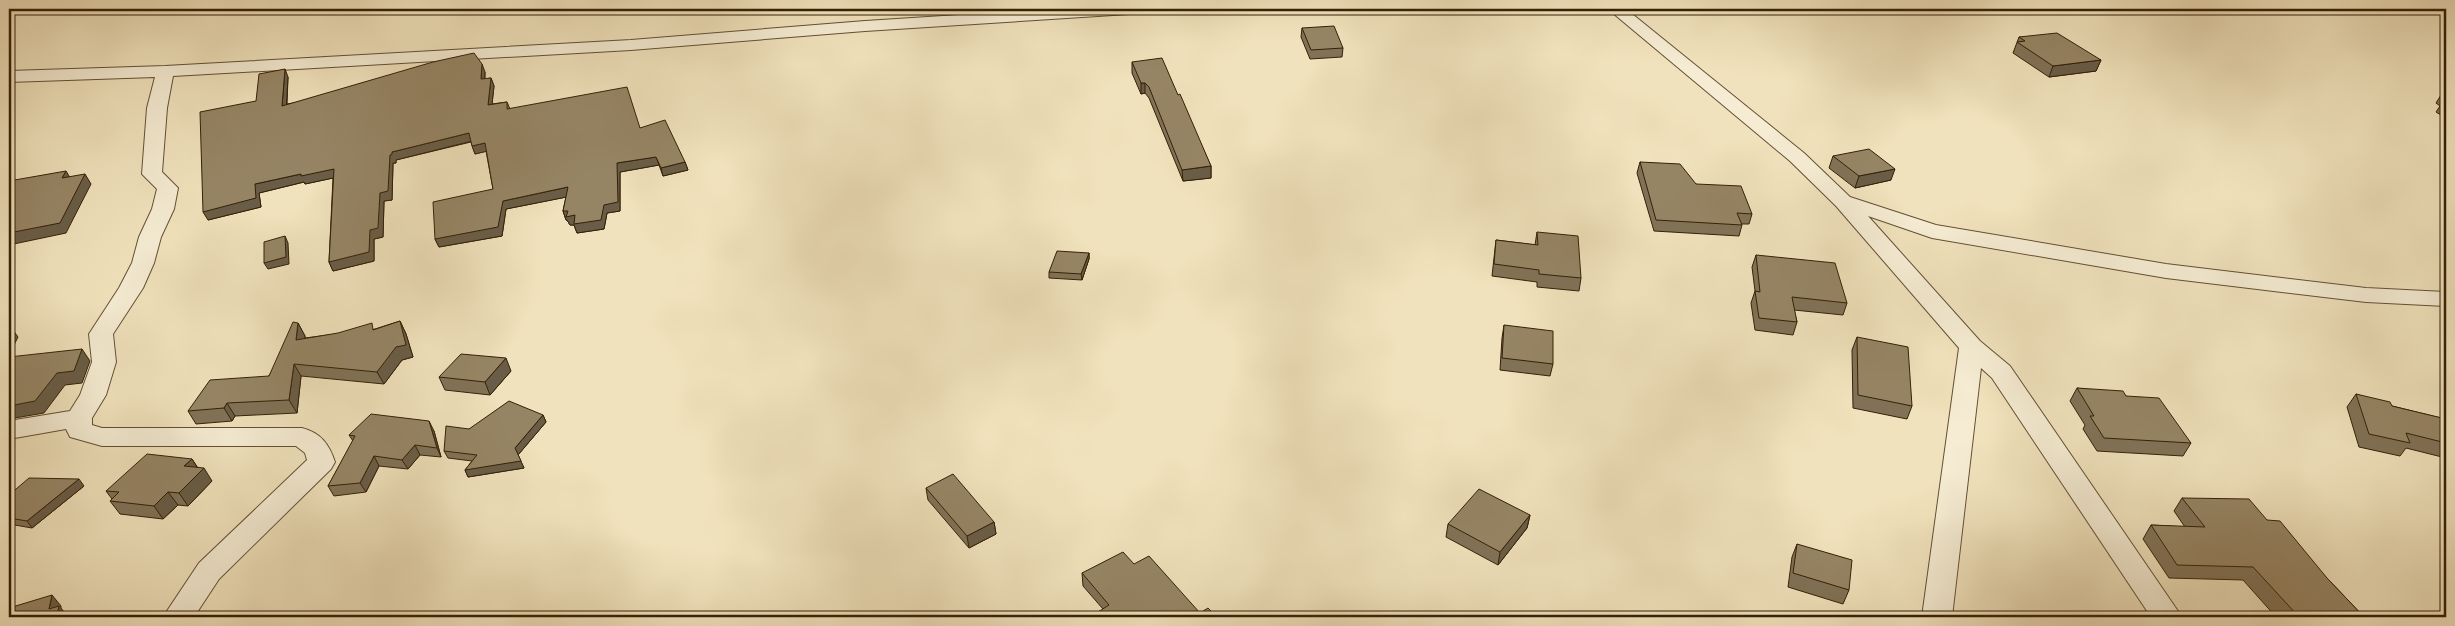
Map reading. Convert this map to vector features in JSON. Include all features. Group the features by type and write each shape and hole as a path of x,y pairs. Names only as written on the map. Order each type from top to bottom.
{"street":[{"path":"9,76 165,71 404,56 631,45 874,25 1129,9"},
{"path":"1616,9 1797,157 1843,201 1896,264 1971,347 2000,372 2167,617"},
{"path":"165,71 157,108 152,174 168,188 163,209 150,237 143,263 131,288 101,334 104,362 94,395 78,418 79,431 102,437 302,437 317,448 321,462 209,571 178,617"},
{"path":"1843,201 1932,231 2166,271 2366,296 2446,299"},
{"path":"1938,617 1971,347"},
{"path":"9,430 78,418"}],"building":[{"path":"1334,26 1343,48 1311,50 1302,28"},
{"path":"2057,33 2101,60 2053,66 2017,42 2025,41 2019,37"},
{"path":"474,53 482,64 481,79 491,78 488,105 507,102 507,109 627,87 640,128 665,120 685,162 661,168 656,157 617,163 618,202 604,205 601,220 574,224 575,215 566,217 568,211 563,211 568,187 503,201 498,227 435,239 433,202 493,189 485,143 472,146 469,133 392,152 390,155 388,191 380,193 378,228 370,230 369,252 329,262 334,169 255,184 256,198 203,212 200,112 256,101 259,74 285,69 282,106 433,62"},
{"path":"1162,58 1178,95 1180,94 1211,166 1182,170 1149,87 1145,83 1141,83 1132,62"},
{"path":"1869,149 1895,169 1859,176 1833,156"},
{"path":"1640,162 1680,164 1696,184 1741,186 1752,214 1737,213 1742,225 1656,220"},
{"path":"66,171 62,178 85,174 60,223 9,233 9,181"},
{"path":"1537,232 1578,236 1581,278 1539,274 1539,270 1494,264 1496,240 1538,245"},
{"path":"285,236 286,257 264,263 264,242"},
{"path":"1057,251 1089,253 1081,274 1049,272"},
{"path":"1756,255 1835,263 1847,303 1792,297 1797,322 1759,318 1755,291 1760,292"},
{"path":"400,321 406,345 396,347 377,372 294,364 289,400 227,403 224,408 188,411 210,380 269,376 293,322 298,323 296,340 338,333 372,323 373,330"},
{"path":"1504,325 1553,331 1553,364 1502,358"},
{"path":"1857,337 1908,347 1912,406 1858,395"},
{"path":"82,349 74,371 57,373 35,401 9,406 9,357"},
{"path":"461,354 506,358 485,382 439,377"},
{"path":"2077,388 2123,391 2126,396 2159,398 2191,443 2104,438 2090,416 2094,416"},
{"path":"2356,394 2390,402 2392,406 2446,419 2446,443 2406,433 2410,443 2369,434"},
{"path":"509,401 543,415 515,448 521,461 465,470 477,455 444,451 446,426 469,429"},
{"path":"371,414 429,421 437,448 415,445 402,460 374,456 360,483 328,486 355,436 349,435"},
{"path":"147,454 192,459 184,466 204,468 179,493 168,492 154,506 110,501 119,492 106,491"},
{"path":"953,474 994,522 967,536 926,488"},
{"path":"29,478 79,479 27,521 9,518 9,495"},
{"path":"1479,489 1530,515 1500,552 1448,524"},
{"path":"2182,498 2249,499 2267,520 2280,521 2327,578 2364,617 2299,617 2253,567 2177,565 2151,525 2205,527"},
{"path":"1797,544 1852,560 1849,590 1793,573"},
{"path":"1123,552 1134,564 1149,556 1200,613 1208,608 1217,617 1090,617 1109,605 1082,573"},
{"path":"52,595 49,609 59,606 57,617 9,617 9,608"},
{"path":"1760,612 1771,617 1757,617"}]}
